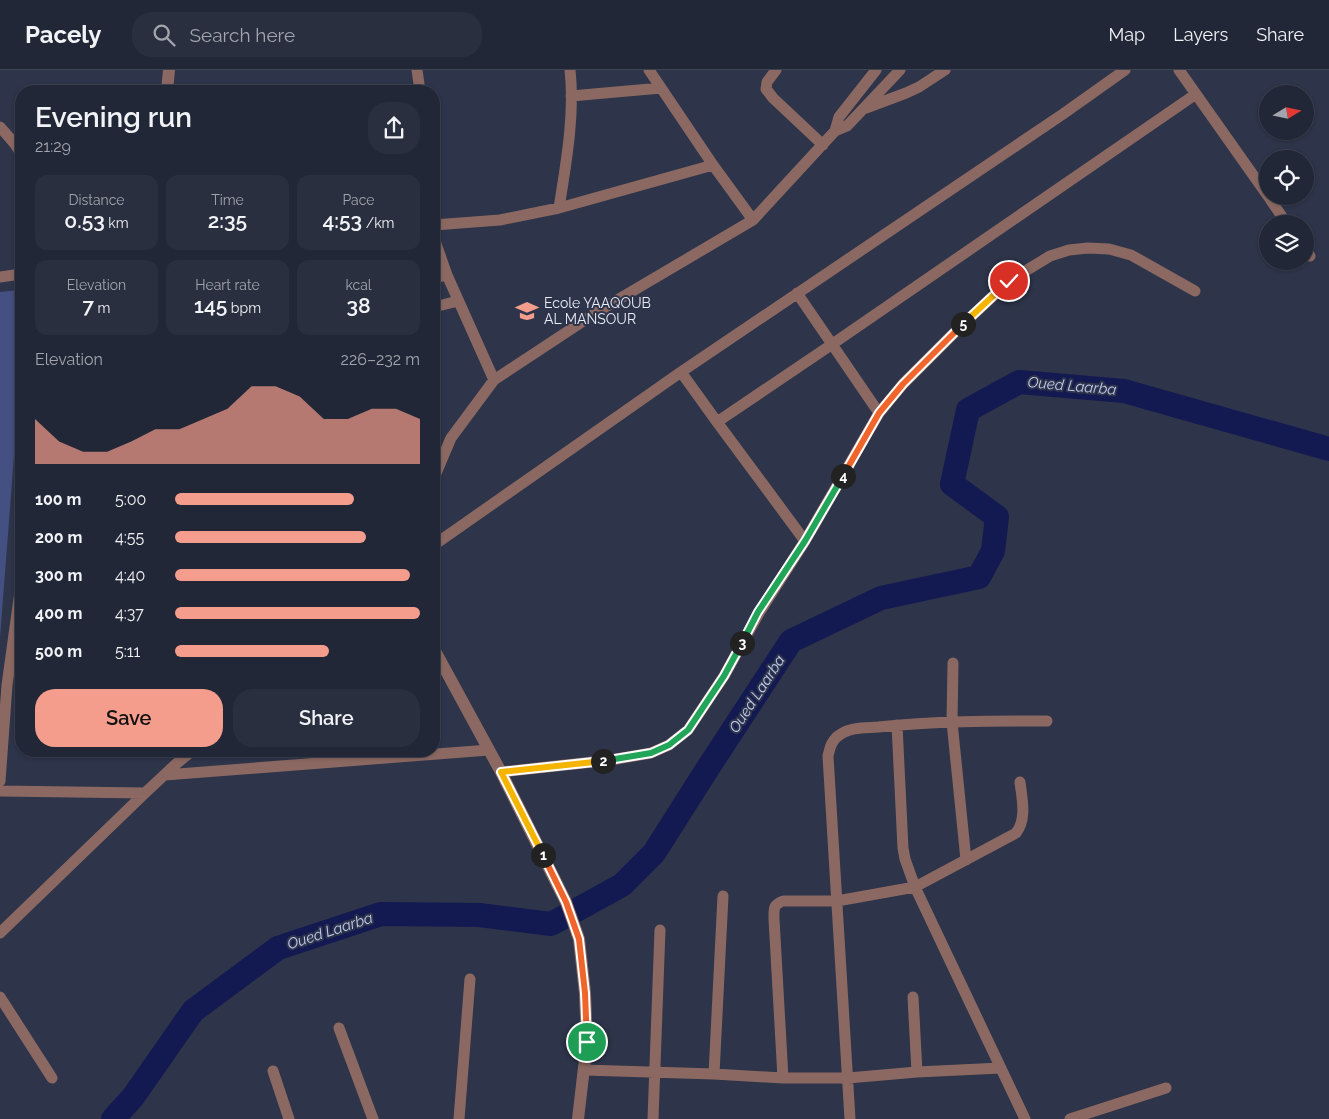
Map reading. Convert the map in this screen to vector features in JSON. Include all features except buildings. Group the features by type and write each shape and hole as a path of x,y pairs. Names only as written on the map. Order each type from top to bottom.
{"street":[{"path":"168,85 169,70"},
{"path":"417,70 419,85"},
{"path":"559,208 567,156 571,96 570,70"},
{"path":"649,70 713,165 754,220"},
{"path":"776,70 767,82 766,89 773,98 823,145"},
{"path":"836,132 839,118 876,70"},
{"path":"440,464 451,438 494,380 597,312 754,220 823,145 836,132 847,126 900,70"},
{"path":"864,108 919,87 945,70"},
{"path":"440,541 681,372 1125,70"},
{"path":"1180,70 1259,183"},
{"path":"571,96 661,88"},
{"path":"717,422 1196,94"},
{"path":"0,127 15,144"},
{"path":"440,225 500,220 559,208 713,165"},
{"path":"501,772 610,760 651,753 669,745 688,730 724,676 758,612 805,541 879,413 903,384 1009,281 1050,256 1069,250 1088,248 1109,249 1131,255 1195,291"},
{"path":"440,255 458,301 494,380"},
{"path":"0,277 15,275"},
{"path":"440,277 447,275"},
{"path":"797,293 879,413"},
{"path":"440,306 458,301"},
{"path":"681,372 805,541"},
{"path":"0,781 7,685 15,638"},
{"path":"440,660 501,772 566,902 579,939 585,993 587,1042 578,1119"},
{"path":"953,663 952,722 966,860"},
{"path":"850,1119 828,756 831,743 841,734 853,729 897,724 1047,721"},
{"path":"897,724 905,859 915,887 1025,1119"},
{"path":"440,754 489,750"},
{"path":"0,932 145,792 185,757"},
{"path":"165,774 394,757"},
{"path":"783,1078 774,909 777,904 783,901 837,901 915,887 1016,833 1020,829 1023,817 1020,782"},
{"path":"0,791 145,792"},
{"path":"714,1074 723,896"},
{"path":"653,1119 660,930"},
{"path":"459,1119 470,979"},
{"path":"913,997 917,1072"},
{"path":"0,998 52,1078"},
{"path":"339,1028 373,1119"},
{"path":"584,1070 783,1078 848,1078 1001,1068"},
{"path":"274,1071 289,1119"},
{"path":"1070,1119 1166,1088"}],"shaded area":[{"path":"15,290 15,443 0,638 0,292"}],"waterway":[{"name":"Oued Laarba","path":"113,1119 133,1097 193,1011 278,948 381,914 479,915 551,924 622,885 654,853 791,641 881,598 979,577 993,551 997,517 952,484 968,410 1019,382 1124,391 1329,449"}],"place":[{"name":"Ecole YAAQOUB AL MANSOUR","path":"527,311"}],"route":[{"path":"587,1042 585,993 579,939 566,902 501,772 610,760 651,753 669,745 688,730 724,676 758,612 805,541 879,413 903,384 1009,281"}]}
